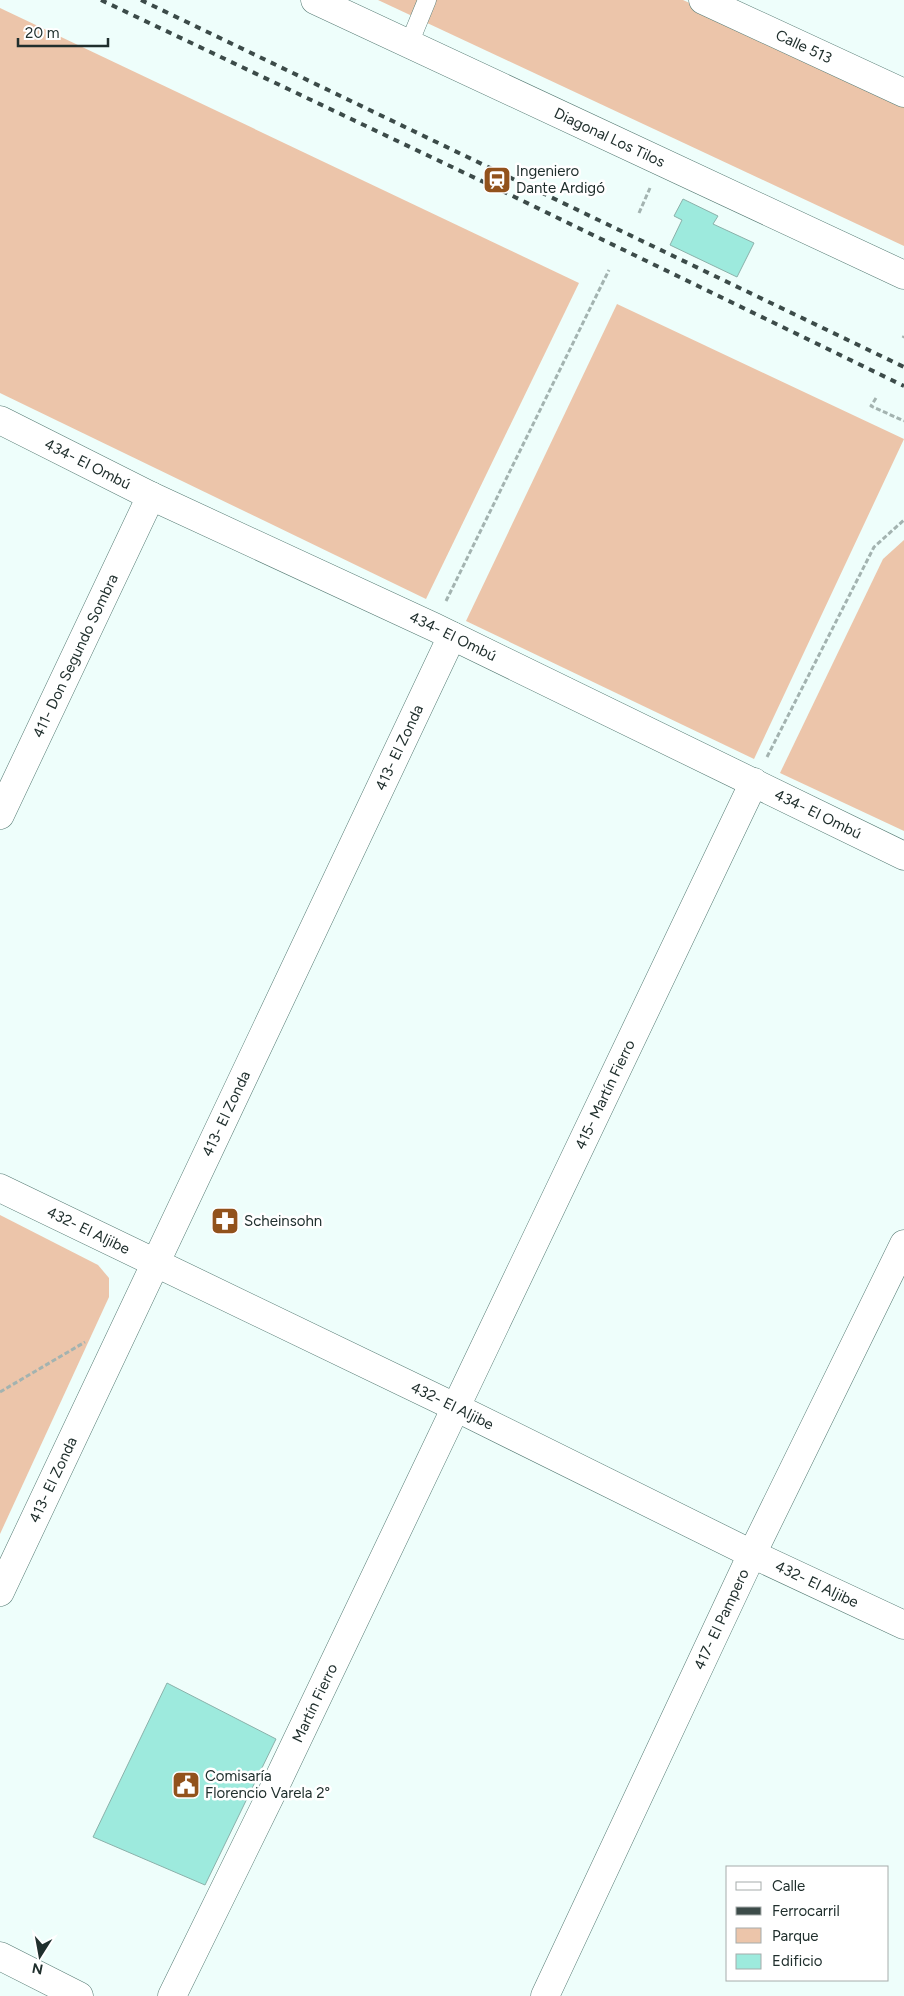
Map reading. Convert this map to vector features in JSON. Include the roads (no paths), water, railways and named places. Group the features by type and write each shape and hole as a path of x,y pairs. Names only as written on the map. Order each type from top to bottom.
{"street":[{"name":"Diagonal Los Tilos","path":"315,0 904,275"},
{"name":"Calle 513","path":"703,0 904,93"},
{"name":"434- El Ombú","path":"0,420 151,496 443,631 904,856"},
{"name":"411- Don Segundo Sombra","path":"0,815 151,496"},
{"name":"413- El Zonda","path":"0,1592 154,1263 443,631"},
{"name":"415- Martín Fierro","path":"455,1407 754,782"},
{"name":"432- El Aljibe","path":"0,1188 455,1407 752,1554 904,1625"},
{"name":"417- El Pampero","path":"545,1996 752,1554 904,1244"},
{"name":"Martín Fierro","path":"172,1996 279,1778 455,1407"},
{"path":"0,1956 79,1996"}],"lane":[{"path":"409,44 427,0"}],"railway":[{"path":"101,0 492,186 904,386"},
{"path":"141,0 904,367"}],"place":[{"name":"Ingeniero Dante Ardigó","path":"497,180"},
{"name":"Scheinsohn","path":"225,1221"},
{"name":"Comisaría Florencio Varela 2°","path":"186,1785"}]}
